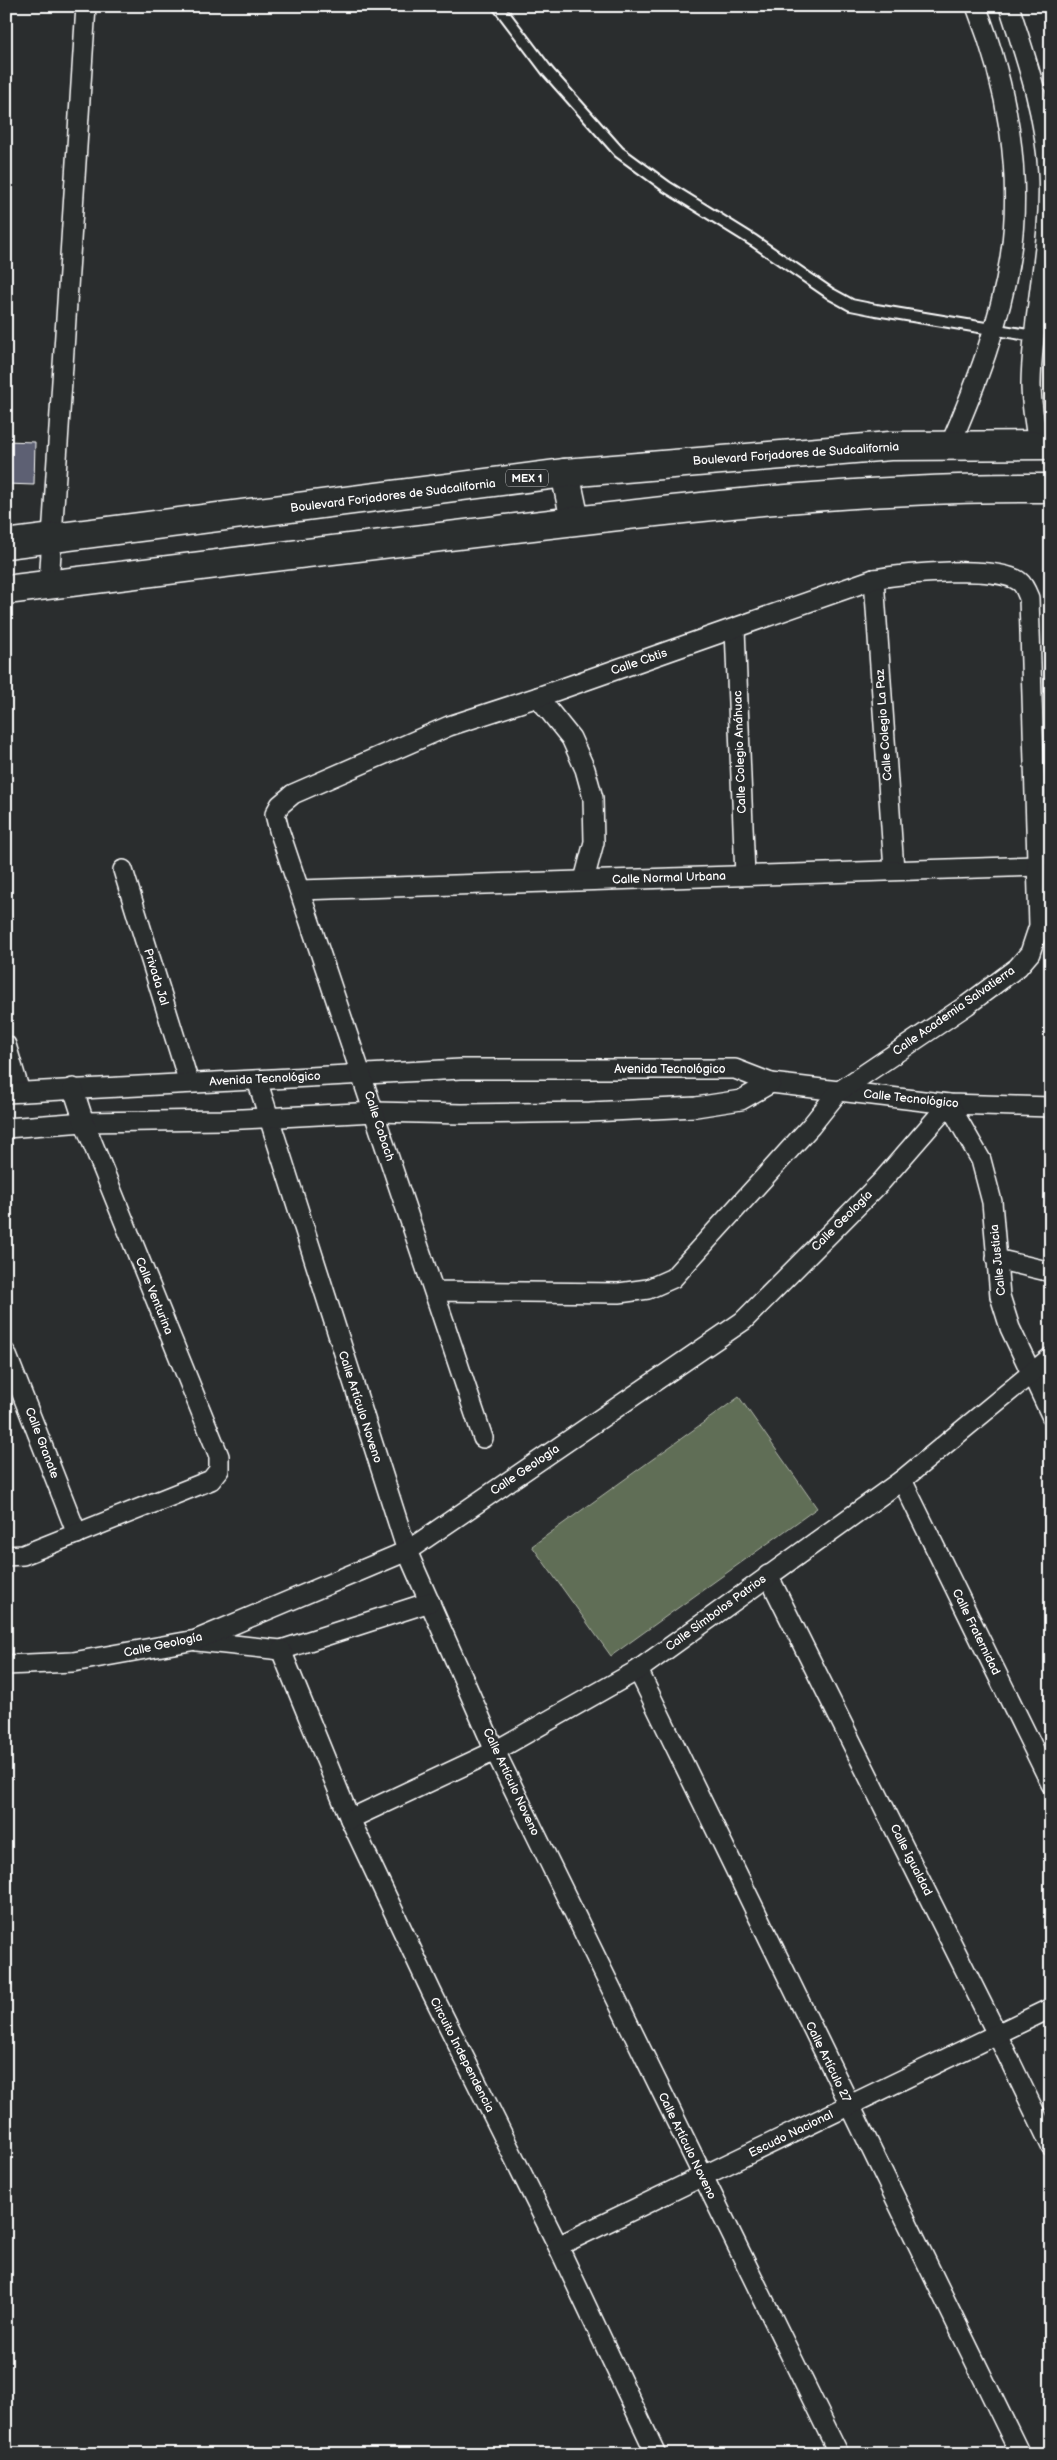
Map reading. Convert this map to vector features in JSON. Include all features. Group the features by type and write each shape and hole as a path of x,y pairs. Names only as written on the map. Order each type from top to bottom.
{"highway":[{"name":"Boulevard Forjadores de Sudcalifornia","path":"6,544 565,473 890,446 1044,444"},
{"path":"565,473 575,520"},
{"path":"6,590 701,506 948,489 1051,488"}],"street":[{"path":"49,584 86,6"},
{"path":"1009,6 1032,76 1040,108 1048,173 1044,252 1034,336 1031,385 1044,444"},
{"path":"950,445 966,408 994,329 1010,258 1015,173 1000,82 983,8"},
{"name":"Calle Cbtis","path":"275,814 280,805 293,794 386,752 450,726 735,629 874,579 898,574 986,572 998,573 1021,582"},
{"name":"Calle Colegio La Paz","path":"874,579 894,870"},
{"name":"Calle Academia Salvatierra","path":"434,1291 619,1293 660,1286 673,1278 798,1140 838,1092 989,989 1018,967 1030,953 1039,926 1029,598 1021,582"},
{"name":"Calle Colegio Anáhuac","path":"735,629 745,876"},
{"path":"538,697 571,738 585,769 593,798 594,842 584,880"},
{"name":"Calle Cobach","path":"275,814 483,1438"},
{"name":"Calle Normal Urbana","path":"300,890 1037,866"},
{"name":"Privada Jal","path":"122,870 189,1083"},
{"path":"6,1045 13,1092"},
{"name":"Avenida Tecnológico","path":"13,1092 461,1069 735,1069 771,1083"},
{"name":"Calle Artículo Noveno","path":"257,1080 407,1551 495,1751 839,2454"},
{"path":"6,1128 84,1122 222,1120 268,1116 375,1112 462,1114 570,1113 696,1107 741,1100 771,1083"},
{"name":"Calle Tecnológico","path":"771,1083 950,1104 1051,1107"},
{"name":"Calle Venturina","path":"73,1088 84,1122 219,1456 219,1470 211,1480 77,1534"},
{"name":"Calle Justicia","path":"950,1104 981,1160 992,1202 1000,1296 1010,1328 1051,1415"},
{"name":"Calle Geología","path":"6,1665 73,1662 196,1640 407,1551 743,1321 881,1182 950,1104"},
{"path":"996,1259 1051,1272"},
{"name":"Calle Granate","path":"6,1353 77,1534"},
{"name":"Calle Símbolos Patrios","path":"350,1819 495,1751 638,1670 902,1480 1051,1356"},
{"name":"Calle Fraternidad","path":"902,1480 1051,1784"},
{"path":"6,1556 23,1555 77,1534"},
{"name":"Calle Igualdad","path":"768,1575 1051,2146"},
{"path":"196,1640 281,1650 430,1602"},
{"name":"Circuito Independencia","path":"281,1650 350,1819 432,1993 558,2246 656,2454"},
{"name":"Calle Artículo 27","path":"638,1670 1020,2454"},
{"name":"Escudo Nacional","path":"558,2246 1051,2008"}],"lane":[{"path":"498,6 548,72 585,116 619,152 667,187 754,241 831,294 851,305 1034,336"}],"green space":[{"path":"739,1397 817,1508 611,1656 532,1546"}],"building":[{"path":"6,441 35,442 34,485 6,484"}]}
